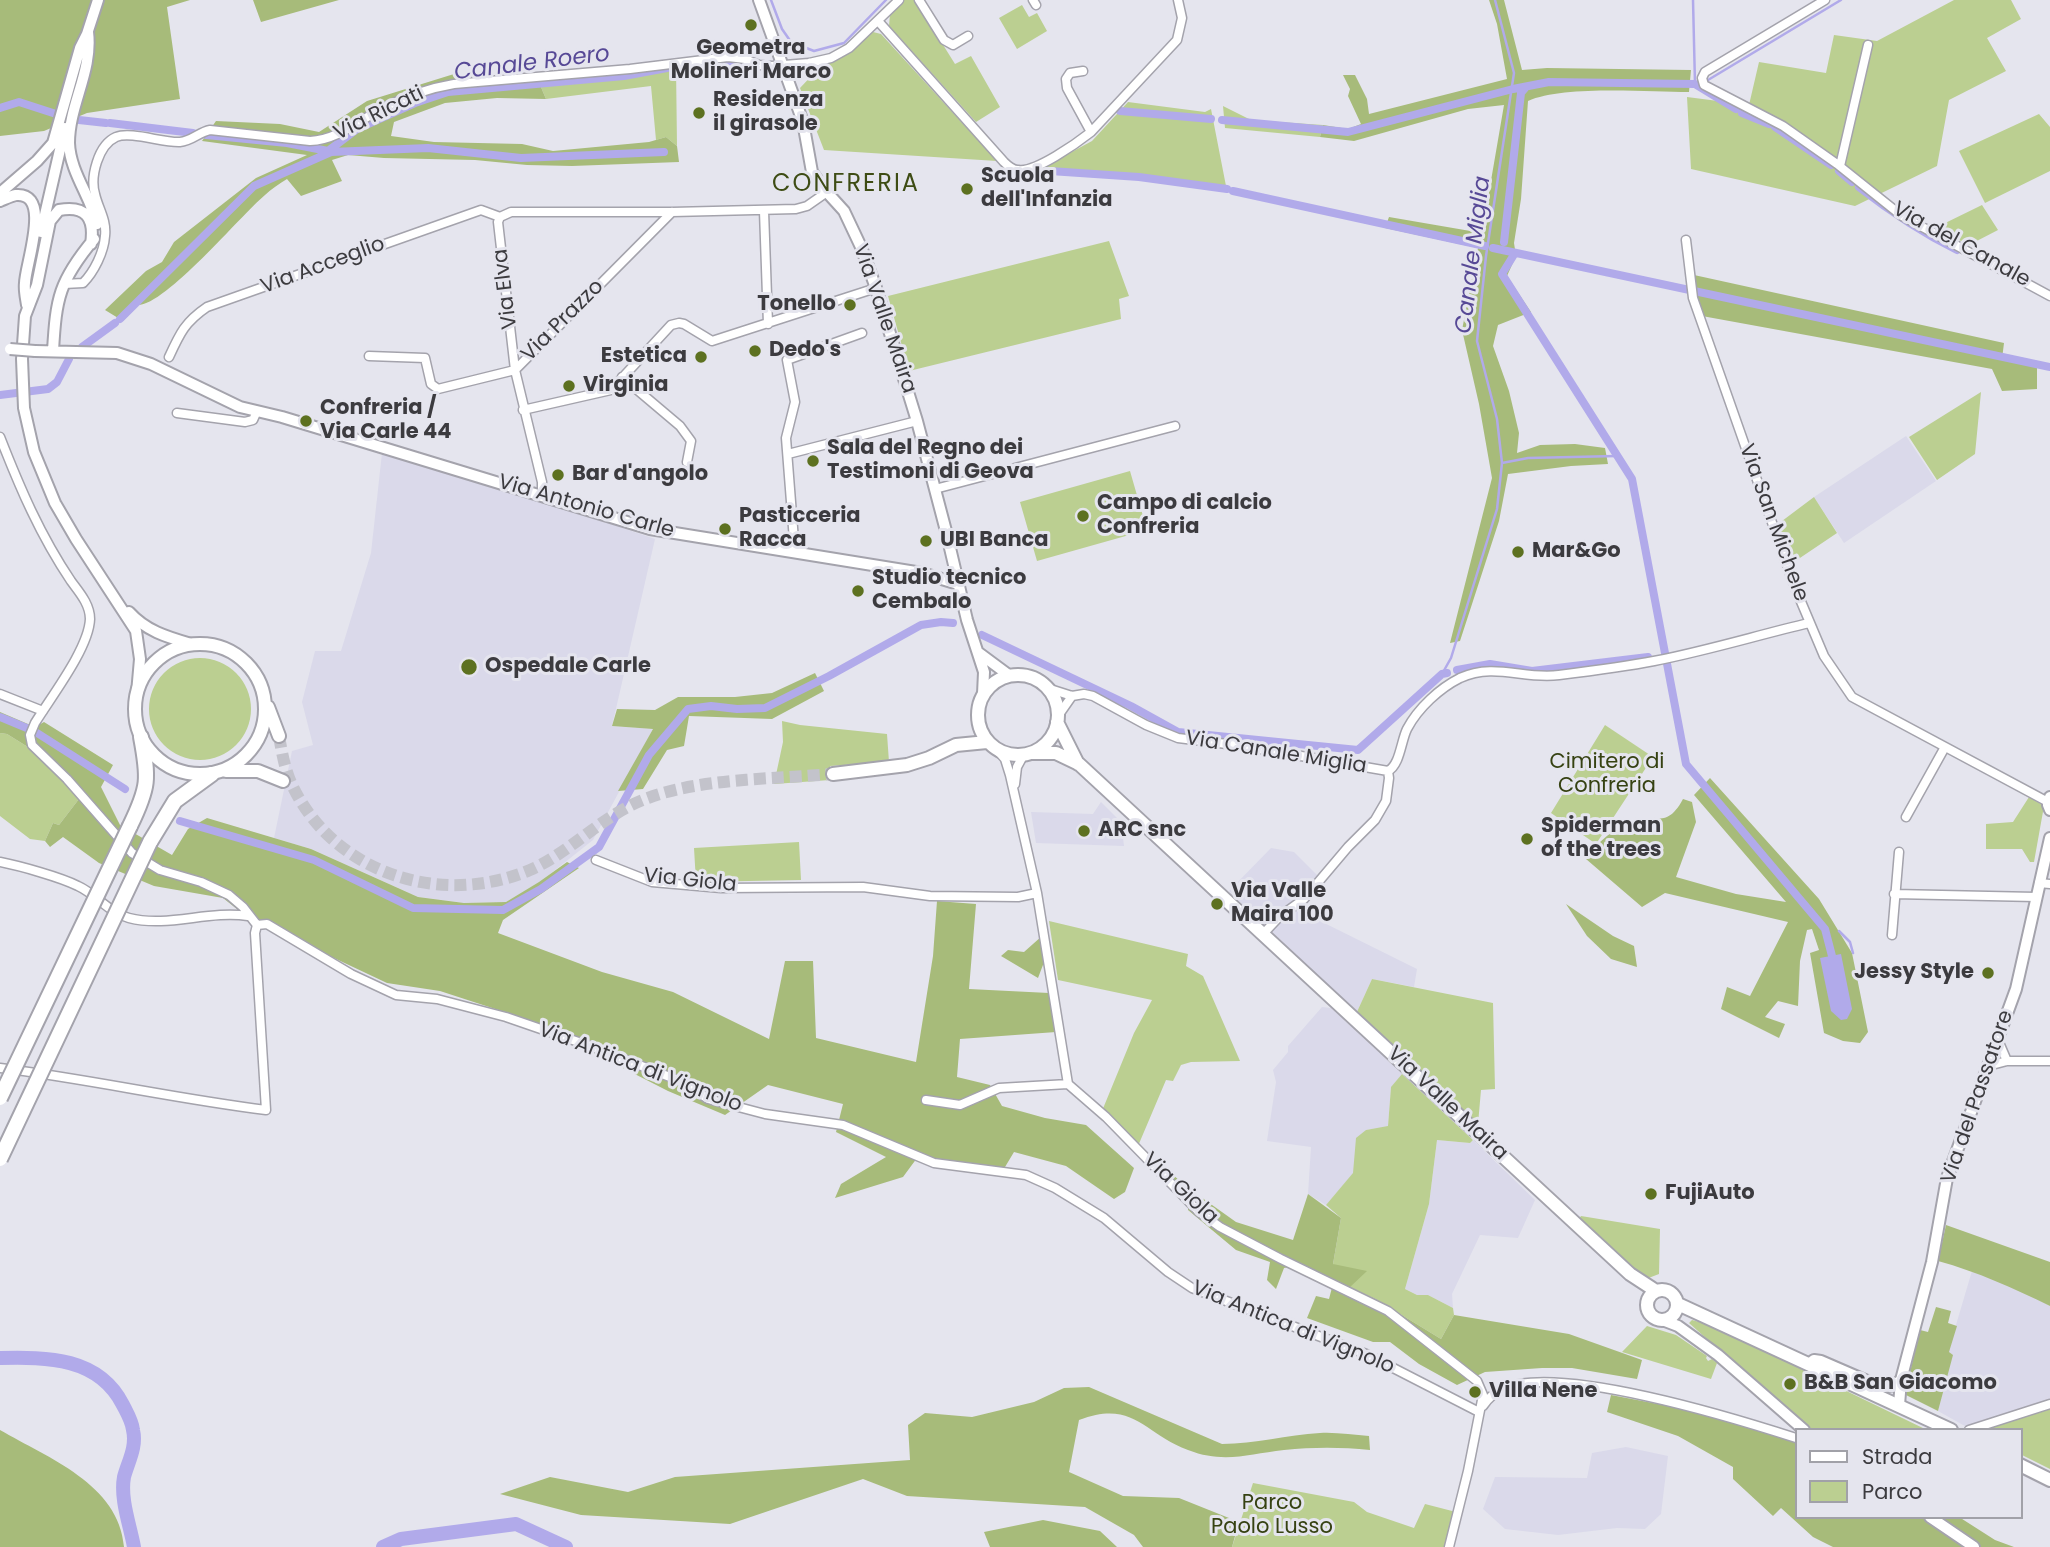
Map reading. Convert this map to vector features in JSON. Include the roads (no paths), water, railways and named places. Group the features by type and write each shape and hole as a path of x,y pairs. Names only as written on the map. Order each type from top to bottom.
{"highway":[{"path":"0,1098 143,798 148,780 141,737"},
{"path":"0,1159 150,842 175,801 217,772"}],"main road":[{"path":"279,736 259,680 248,665 234,653 210,644 191,644 172,650 156,660 144,676 137,693 135,715 141,737 153,755 170,767 191,774 258,771 283,780"},
{"path":"1010,676 1030,677 1047,688 1057,706 1058,719 1053,735 1044,746 1028,754 1010,755 998,751 987,742 978,719 979,702 990,685 1010,676"},
{"path":"217,772 238,763 251,750 261,734 265,698"},
{"path":"956,746 978,719"},
{"name":"Via Valle Maira","path":"1058,719 1079,764"},
{"path":"833,774 907,765 956,746 987,742"},
{"name":"Via Valle Maira","path":"1028,754 1056,753 1079,764 1630,1274 1656,1291 1669,1292 1674,1316 1652,1317 1630,1274"},
{"path":"1647,1305 1656,1291"},
{"path":"1674,1316 1704,1314 1947,1428"},
{"path":"2022,1466 2050,1480"}],"street":[{"path":"98,0 44,218 26,311 22,359 24,408 34,452 48,489 65,521 136,631 140,659 137,693"},
{"name":"Via Valle Maira","path":"760,0 806,132 812,172 846,215 876,288 917,421 967,620 984,672 983,694"},
{"path":"784,70 797,72 809,63 841,54 857,43 898,0"},
{"path":"919,0 944,40 953,46 968,36"},
{"path":"878,21 1012,169 1020,171 1031,169 1091,132 1177,40 1182,27 1178,0"},
{"name":"Via del Canale","path":"1825,0 1705,72 1702,78 1706,87 1783,126 1840,166 1902,216 2050,296"},
{"path":"0,193 37,161 53,143 80,48 88,32"},
{"path":"53,351 55,312 64,284 72,266 97,236 97,222 71,157 69,141 90,51 88,32"},
{"path":"1840,166 1868,45"},
{"name":"Via Ricati","path":"64,284 83,284 92,275 100,254 106,236 103,216 94,192 94,177 100,155 108,142 119,136 179,142 210,130 324,141 386,106 429,89 454,83 630,69 728,57 784,70"},
{"path":"1083,71 1070,73 1066,79 1067,88 1091,132"},
{"path":"500,217 511,212 796,209 807,206 827,192"},
{"path":"0,201 16,195 26,197 34,206 36,219 25,282 26,311"},
{"path":"26,311 37,285 50,222 59,210 73,208 82,211 91,220 91,244"},
{"name":"Via Acceglio","path":"169,357 183,327 207,307 481,210 500,217"},
{"path":"764,211 768,324"},
{"name":"Via Prazzo","path":"369,356 425,358 431,384 438,389 514,370 672,212"},
{"name":"Via Elva","path":"500,217 498,222 514,370 542,482 542,495"},
{"name":"Via San Michele","path":"1686,240 1692,290 1764,502 1824,656 1852,697 2049,803"},
{"path":"523,410 611,390 671,325 684,324 712,341 876,288"},
{"path":"795,553 786,438 795,402 787,360 862,333"},
{"name":"Via Antonio Carle","path":"5,349 117,353 151,364 229,402 650,529 922,573 958,584"},
{"path":"622,377 680,426 691,441 687,462"},
{"path":"177,413 245,422 253,420 257,411"},
{"path":"788,454 917,421"},
{"path":"935,489 1175,426"},
{"path":"0,437 38,527 86,603 90,619 85,640 43,711 0,694"},
{"name":"Via Antonio Carle","path":"922,573 955,571"},
{"path":"112,593 144,626 191,644"},
{"name":"Via Canale Miglia","path":"1047,688 1072,696 1093,696 1146,725 1178,738 1243,746 1388,771 1392,769 1407,730 1416,715 1451,683 1461,678 1486,670 1541,678 1666,658 1810,622"},
{"path":"978,652 1010,676"},
{"path":"1058,719 1072,696"},
{"name":"Via Antica di Vignolo","path":"43,711 29,738 32,745 67,779 132,853 160,870 201,882 229,895 257,925 267,924 351,974 396,995 437,999 506,1017 593,1047 680,1081 708,1099 765,1114 843,1125 934,1163 1026,1175 1055,1188 1104,1218 1168,1272 1192,1288 1366,1354 1479,1412"},
{"path":"1906,817 1945,747"},
{"path":"926,1100 960,1105 999,1088 1068,1084 1037,893 1014,791 1005,760 998,751"},
{"path":"1014,791 1017,767 1028,754"},
{"path":"1263,934 1279,916 1304,899 1322,875 1375,820 1386,801 1388,771"},
{"name":"Via del Passatore","path":"1899,1405 1900,1380 1932,1262 1947,1178 2019,978 2036,897 2044,884 2050,838"},
{"path":"1892,935 1899,852"},
{"name":"Via Giola","path":"596,860 652,882 721,888 863,887 930,895 1018,897 1037,893"},
{"path":"0,862 79,886 107,907 127,917 165,921 232,914 248,916"},
{"path":"1894,894 2036,897"},
{"path":"0,1068 70,1076 198,1101 266,1110 255,933 257,925"},
{"path":"1998,1040 2007,1061"},
{"path":"1988,1066 2007,1061 2050,1061"},
{"name":"Via Giola","path":"1068,1084 1106,1117 1199,1212 1220,1227 1281,1259 1388,1311 1477,1381 1483,1395 1449,1546"},
{"path":"1674,1316 1802,1428"},
{"path":"1809,1364 1814,1360 1821,1361 1881,1388 1894,1385 1900,1380"},
{"path":"1479,1412 1489,1398 1504,1388 1543,1382 1583,1386 1654,1399 1714,1413 1794,1437"},
{"path":"1975,1428 2050,1404"},
{"path":"1933,1519 1974,1547"}],"waterway":[{"path":"771,0 782,29 791,42 814,51 844,43 886,0"},
{"name":"Canale Miglia","path":"1442,674 1451,658 1497,509 1502,463 1497,419 1477,341 1486,256 1514,73 1495,0"},
{"path":"1693,0 1695,84"},
{"path":"1708,80 1841,0"},
{"path":"674,67 712,63"},
{"path":"720,63 746,64"},
{"name":"Canale Roero","path":"206,135 287,143 328,151 357,129 415,103 448,92 624,76 667,68"},
{"path":"1222,120 1348,132 1549,82 1695,84 1736,109"},
{"path":"1504,242 1521,93 1526,87"},
{"name":"Canale Roero","path":"0,108 19,102 56,114"},
{"path":"1120,111 1211,119"},
{"path":"1742,113 1769,124"},
{"path":"79,120 106,123"},
{"name":"Canale Roero","path":"110,123 193,133"},
{"path":"1775,127 1831,165"},
{"path":"120,319 254,186 331,152 428,148 521,158 664,152"},
{"path":"1050,171 1139,177 1227,189"},
{"path":"1839,171 1852,182"},
{"path":"1859,187 1906,221 1957,250"},
{"path":"1233,191 1485,246"},
{"path":"1493,248 2050,367"},
{"path":"1515,253 1502,274 1632,479 1686,764 1825,929 1832,956"},
{"path":"82,347 115,323"},
{"path":"0,395 48,389 57,382 69,359"},
{"path":"1502,463 1528,458 1617,456"},
{"path":"180,821 314,860 413,908 503,910 541,889 599,847 649,755 688,709 711,706 765,708 921,625 953,623"},
{"path":"982,635 1131,706 1178,732 1358,750 1442,674 1447,673"},
{"path":"1457,670 1490,664 1532,671 1648,657"},
{"path":"0,717 34,731 125,789"},
{"path":"1839,931 1850,942 1853,953"},
{"path":"0,1358 36,1358 70,1363 100,1377 113,1389 129,1417 134,1436 123,1485 124,1503 134,1547"},
{"path":"383,1547 401,1539 516,1524 566,1547"}],"tunnel":[{"path":"279,736 293,787 312,817 336,842 364,862 395,875 428,883 462,885 497,881 530,870 560,853 617,813 669,791 715,783 833,774"}],"place":[{"name":"Geometra Molineri Marco","path":"751,25"},
{"name":"Residenza il girasole","path":"699,113"},
{"name":"Scuola dell'Infanzia","path":"967,189"},
{"name":"Tonello","path":"850,305"},
{"name":"Dedo's","path":"755,351"},
{"name":"Estetica","path":"701,357"},
{"name":"Virginia","path":"569,386"},
{"name":"Confreria / Via Carle 44","path":"306,421"},
{"name":"Sala del Regno dei Testimoni di Geova","path":"813,461"},
{"name":"Bar d'angolo","path":"558,475"},
{"name":"Campo di calcio Confreria","path":"1083,516"},
{"name":"Pasticceria Racca","path":"725,529"},
{"name":"UBI Banca","path":"926,541"},
{"name":"Mar&Go","path":"1518,552"},
{"name":"Studio tecnico Cembalo","path":"858,591"},
{"name":"Ospedale Carle","path":"469,667"},
{"name":"ARC snc","path":"1084,831"},
{"name":"Spiderman of the trees","path":"1527,839"},
{"name":"Via Valle Maira 100","path":"1217,904"},
{"name":"Jessy Style","path":"1988,973"},
{"name":"FujiAuto","path":"1651,1194"},
{"name":"B&B San Giacomo","path":"1790,1384"},
{"name":"Villa Nene","path":"1475,1392"}],"district":[{"name":"CONFRERIA","path":"846,185"}],"park label":[{"name":"Cimitero di Confreria","path":"1607,775"},
{"name":"Parco Paolo Lusso","path":"1272,1516"}]}
